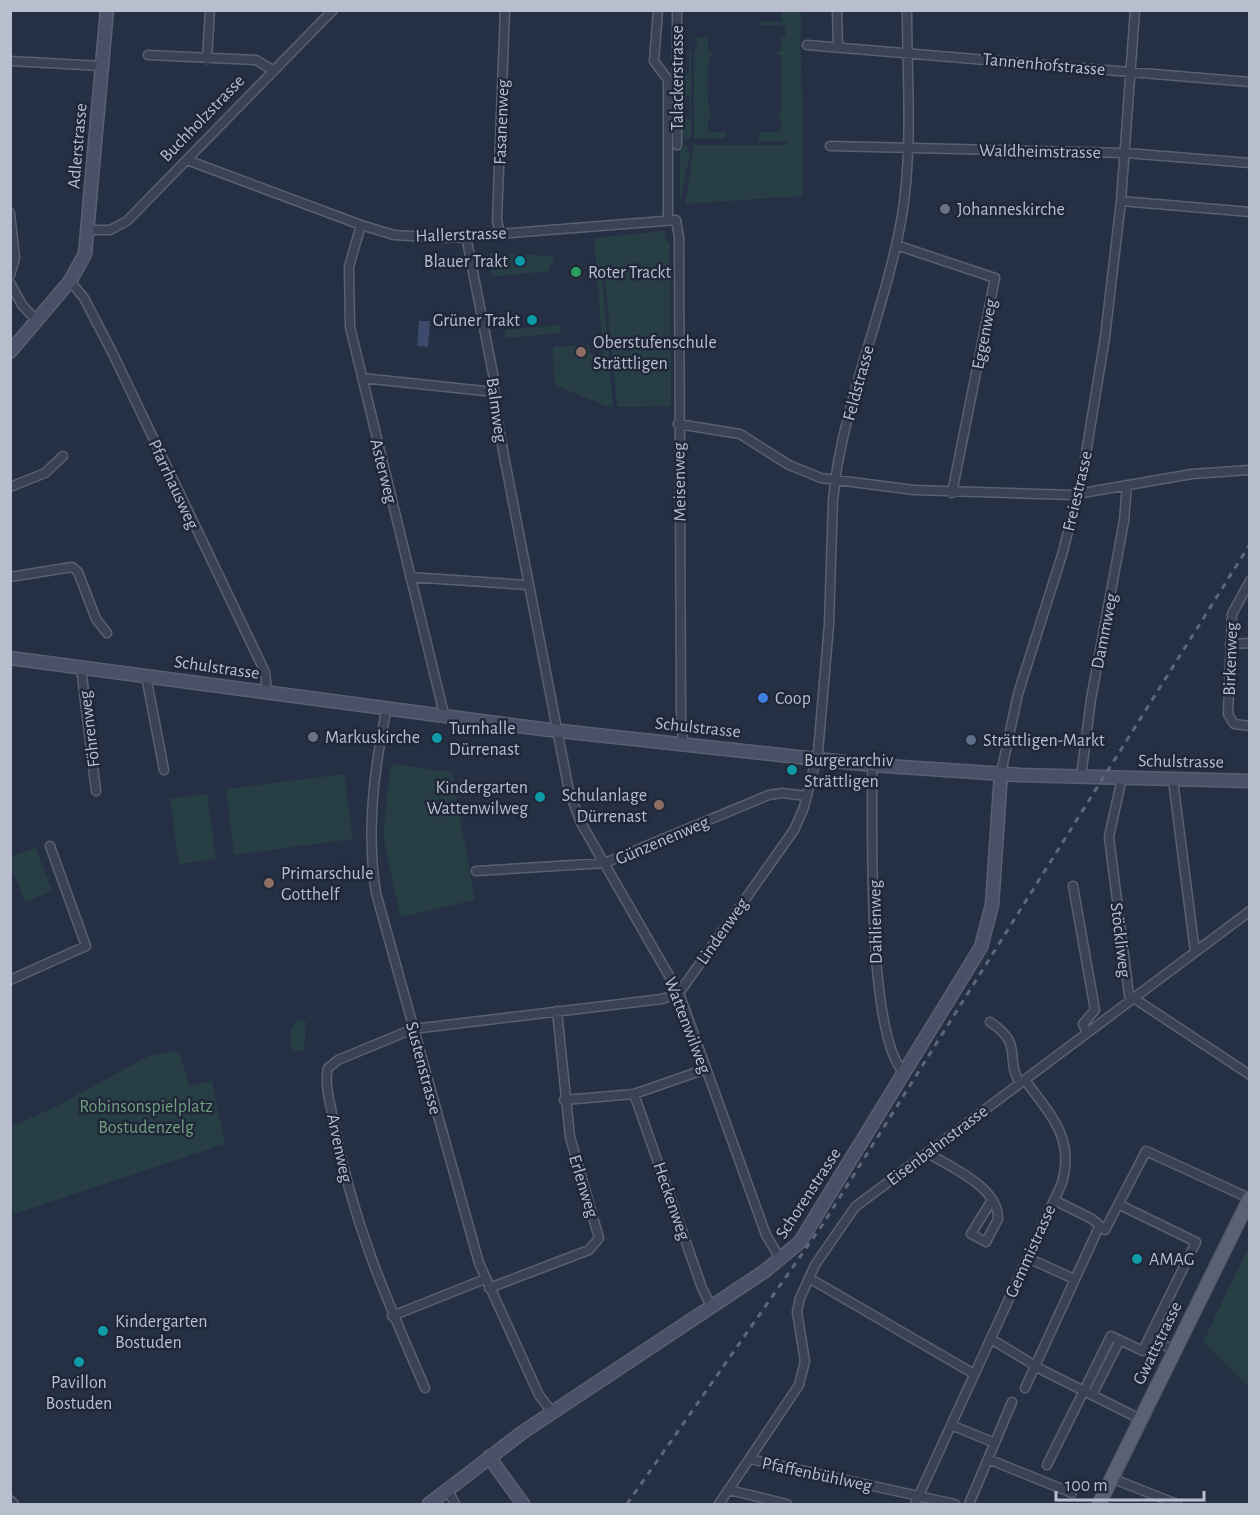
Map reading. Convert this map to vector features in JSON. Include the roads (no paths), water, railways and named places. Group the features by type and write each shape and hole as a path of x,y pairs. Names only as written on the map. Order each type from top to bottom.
{"main road":[{"name":"Gwattstrasse","path":"1099,1504 1249,1198"}],"street":[{"name":"Adlerstrasse","path":"70,281 82,262 88,230 107,10"},
{"path":"207,58 210,10"},
{"name":"Buchholzstrasse","path":"88,230 103,232 122,225 333,10"},
{"name":"Fasanenweg","path":"500,234 497,220 505,10"},
{"name":"Meisenweg","path":"658,10 654,62 668,80 672,220 679,237 678,424 681,727 684,744"},
{"name":"Talackerstrasse","path":"676,10 677,145"},
{"path":"837,10 838,47"},
{"name":"Feldstrasse","path":"817,759 829,625 834,482 840,451 896,245 910,149 907,10"},
{"name":"Freiestrasse","path":"1001,773 1018,694 1078,494 1105,337 1126,153 1135,10"},
{"name":"Tannenhofstrasse","path":"807,45 1250,82"},
{"path":"148,55 256,60 274,71"},
{"path":"10,61 102,66"},
{"name":"Waldheimstrasse","path":"830,146 1126,153 1250,163"},
{"name":"Hallerstrasse","path":"187,160 361,225 401,236 500,234 672,220"},
{"path":"1121,201 1250,213"},
{"path":"10,213 15,258 10,275"},
{"name":"Asterweg","path":"361,225 349,267 350,327 444,714"},
{"name":"Balmweg","path":"466,236 494,379 494,392 528,585 558,730"},
{"name":"Eggenweg","path":"896,245 995,278 952,493"},
{"path":"10,352 70,281"},
{"name":"Pfarrhausweg","path":"70,281 84,298 113,354 265,672 267,692"},
{"path":"10,283 22,305 37,321"},
{"path":"362,378 494,392"},
{"path":"678,424 740,434 789,465 834,482 952,493 1078,494 1192,474 1250,470"},
{"path":"10,487 45,473 63,456"},
{"name":"Dammweg","path":"1081,777 1091,699 1124,521 1127,485"},
{"path":"10,577 72,567 78,572 96,619 107,633"},
{"path":"410,577 528,585"},
{"name":"Birkenweg","path":"1250,581 1232,614 1228,714 1234,724 1250,726"},
{"path":"1230,644 1250,643"},
{"name":"Schulstrasse","path":"10,658 558,730 872,765 1081,777 1250,781"},
{"name":"Föhrenweg","path":"81,667 96,791"},
{"path":"146,676 164,770"},
{"name":"Sustenstrasse","path":"387,707 372,805 371,854 376,893 487,1283 539,1395 552,1412"},
{"name":"Wattenwilweg","path":"558,730 575,810 679,993 766,1235 781,1260"},
{"name":"Lindenweg","path":"679,993 794,830 807,796 817,759"},
{"name":"Dahlienweg","path":"872,765 876,977 892,1051 897,1066 904,1073"},
{"name":"Schorenstrasse","path":"429,1504 552,1412 781,1260 806,1234 978,954 986,933 992,905 1001,773"},
{"name":"Stöckliweg","path":"1122,778 1109,837 1127,991 1133,999 1250,1075"},
{"path":"1173,780 1178,835 1195,952"},
{"name":"Günzenenweg","path":"476,871 605,863 769,795 782,793 807,796"},
{"path":"10,980 86,946 50,846"},
{"path":"1073,886 1095,1010 1083,1024 1087,1033"},
{"name":"Eisenbahnstrasse","path":"719,1504 804,1374 805,1361 797,1312 809,1278 855,1207 1250,911"},
{"path":"413,1029 662,999 679,993"},
{"name":"Erlenweg","path":"487,1283 589,1250 597,1243 598,1232 576,1165 564,1100 557,1011"},
{"path":"990,1022 1009,1038 1016,1076 1022,1081"},
{"name":"Arvenweg","path":"413,1029 330,1064 327,1073 336,1134 351,1199 392,1316 425,1388"},
{"path":"564,1100 634,1094 706,1070"},
{"name":"Gemmistrasse","path":"917,1500 1054,1200 1067,1165 1067,1149 1056,1122 1022,1081"},
{"name":"Heckenweg","path":"634,1094 702,1288 711,1306"},
{"path":"1054,1200 1092,1219 1099,1227 1106,1230 1146,1151 1249,1198"},
{"path":"928,1153 973,1182 992,1200"},
{"path":"1047,1465 1088,1393 1115,1338 1143,1351 1196,1242 1120,1205"},
{"path":"1025,1388 1099,1227"},
{"path":"1028,1257 1074,1279"},
{"path":"809,1278 974,1374"},
{"path":"392,1316 487,1283"},
{"path":"1149,1338 1174,1350"},
{"path":"991,1339 1036,1366 1140,1419"},
{"path":"969,1504 1012,1402"},
{"path":"951,1425 991,1451 1072,1493"},
{"path":"489,1457 523,1504"},
{"name":"Pfaffenbühlweg","path":"750,1459 917,1500 955,1504"},
{"path":"1111,1478 1177,1504"},
{"path":"448,1490 455,1504"},
{"path":"729,1490 787,1504"},
{"path":"10,1500 14,1504"}],"water":[{"path":"419,321 430,321 428,347 417,346"}],"railway":[{"path":"627,1504 823,1224 1250,544"}],"place":[{"name":"Johanneskirche","path":"945,209"},
{"name":"Blauer Trakt","path":"520,261"},
{"name":"Roter Trackt","path":"576,272"},
{"name":"Grüner Trakt","path":"532,320"},
{"name":"Oberstufenschule Strättligen","path":"581,352"},
{"name":"Coop","path":"763,698"},
{"name":"Markuskirche","path":"313,737"},
{"name":"Turnhalle Dürrenast","path":"437,738"},
{"name":"Strättligen-Markt","path":"971,740"},
{"name":"Burgerarchiv Strättligen","path":"792,770"},
{"name":"Kindergarten Wattenwilweg","path":"540,797"},
{"name":"Schulanlage Dürrenast","path":"659,805"},
{"name":"Primarschule Gotthelf","path":"269,883"},
{"name":"AMAG","path":"1137,1259"},
{"name":"Kindergarten Bostuden","path":"103,1331"},
{"name":"Pavillon Bostuden","path":"79,1362"}],"park label":[{"name":"Robinsonspielplatz Bostudenzelg","path":"146,1116"}]}
